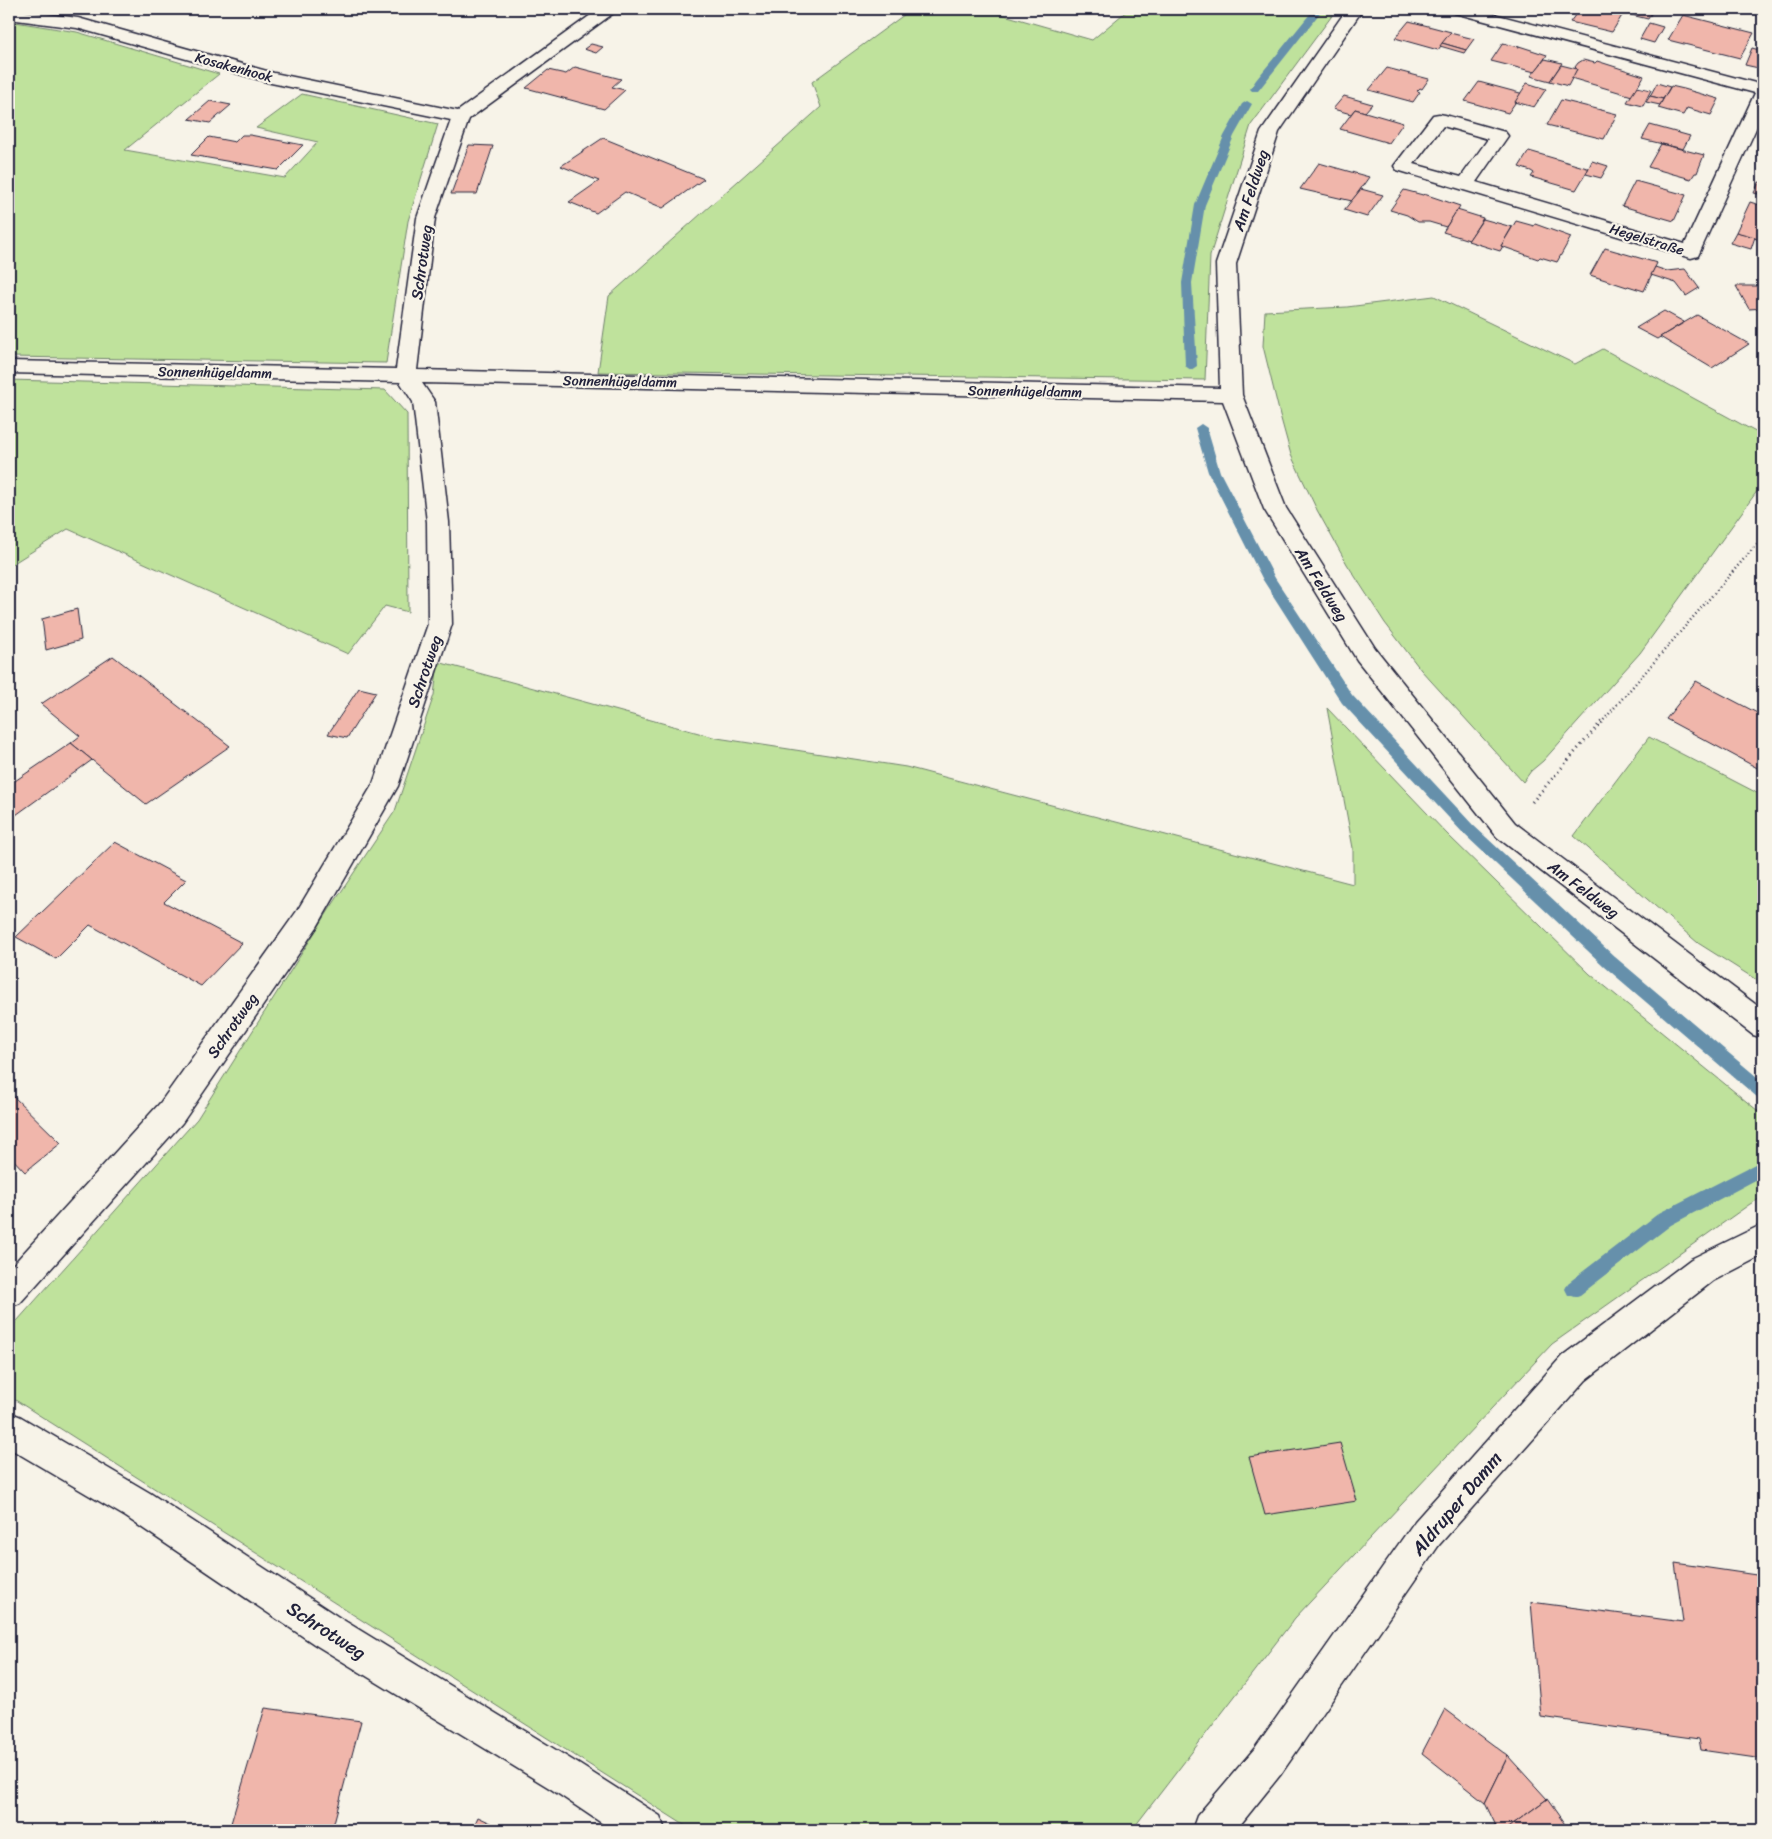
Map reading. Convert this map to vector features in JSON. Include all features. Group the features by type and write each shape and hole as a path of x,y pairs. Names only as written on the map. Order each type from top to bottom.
{"street":[{"path":"461,117 609,9"},
{"name":"Am Feldweg","path":"1355,9 1270,132 1226,264 1231,395 1275,509 1366,654 1506,830 1763,1026"},
{"path":"1457,9 1763,90"},
{"name":"Kosakenhook","path":"9,14 78,23 271,78 461,117"},
{"name":"Hegelstraße","path":"1466,185 1499,136 1439,119 1404,166 1466,185 1690,252 1763,94"},
{"name":"Schrotweg","path":"9,1292 171,1113 307,919 385,786 440,624 438,522 424,402 406,376 426,218 461,117"},
{"name":"Sonnenhügeldamm","path":"9,367 1231,395"},
{"name":"Aldruper Damm","path":"1211,1830 1268,1761 1427,1533 1574,1368 1702,1270 1763,1239"},
{"name":"Schrotweg","path":"9,1430 138,1505 327,1631 555,1771 646,1830"}],"path":[{"path":"1530,804 1763,537"},
{"path":"1524,798 1535,808"}],"green space":[{"path":"912,9 983,9 1092,40 1129,9 1337,9 1251,125 1210,256 1205,380 598,372 609,296 821,107 812,82"},
{"path":"9,21 77,32 219,74 125,150 285,178 318,142 256,128 302,94 438,124 408,221 386,363 9,357"},
{"path":"1434,296 1575,364 1603,349 1763,436 1763,483 1640,653 1523,782 1421,670 1385,623 1347,564 1317,510 1291,455 1263,346 1265,311 1347,307"},
{"path":"9,380 385,390 407,414 408,612 385,606 348,654 68,529 9,566"},
{"path":"438,662 717,738 906,767 1353,884 1353,848 1327,708 1447,834 1590,974 1763,1115 1763,1197 1750,1204 1552,1344 1295,1618 1132,1830 692,1830 9,1396 9,1330 197,1119 329,910 395,811 434,695"},
{"path":"1649,737 1763,796 1763,984 1698,943 1574,836"}],"building":[{"path":"1556,9 1626,9 1612,32 1570,22 1576,14"},
{"path":"1626,9 1654,9 1648,19 1623,13"},
{"path":"1683,15 1754,33 1740,58 1668,40"},
{"path":"1409,21 1451,32 1438,50 1395,38"},
{"path":"1649,23 1663,27 1654,43 1640,39"},
{"path":"1450,33 1474,39 1466,50 1442,43"},
{"path":"1442,43 1466,50 1464,53 1440,46"},
{"path":"1503,43 1547,55 1535,72 1491,61"},
{"path":"591,44 603,47 596,53 584,49"},
{"path":"1752,48 1763,51 1763,69 1745,65"},
{"path":"1545,59 1562,63 1550,81 1531,76"},
{"path":"1583,60 1595,63 1597,61 1644,76 1632,96 1571,78 1577,69 1575,67"},
{"path":"1561,65 1577,69 1568,86 1550,81"},
{"path":"575,67 621,79 612,87 625,90 604,109 526,88 548,70 566,74"},
{"path":"1387,68 1429,79 1422,89 1420,88 1417,91 1420,92 1413,102 1369,90"},
{"path":"1479,82 1522,93 1508,113 1465,101"},
{"path":"1527,83 1546,89 1534,107 1515,102"},
{"path":"1657,83 1670,87 1663,99 1650,96"},
{"path":"1671,86 1719,99 1711,115 1687,108 1683,115 1658,108"},
{"path":"1637,87 1651,90 1643,106 1627,102"},
{"path":"1344,96 1372,104 1365,112 1355,109 1351,114 1333,109"},
{"path":"1650,96 1663,99 1660,105 1646,102"},
{"path":"1561,100 1617,114 1604,139 1547,125"},
{"path":"210,101 231,105 210,123 189,119"},
{"path":"1355,109 1403,123 1389,143 1340,129"},
{"path":"1650,125 1690,136 1683,149 1642,139"},
{"path":"242,135 303,145 278,170 191,155 209,137 235,142"},
{"path":"603,138 704,179 663,208 625,192 596,213 569,202 599,181 561,166"},
{"path":"1661,144 1704,155 1697,173 1691,179 1648,167"},
{"path":"469,145 493,146 477,194 451,194"},
{"path":"1529,151 1589,168 1576,190 1531,177 1534,173 1519,167"},
{"path":"1592,161 1608,166 1601,178 1586,174"},
{"path":"1319,163 1369,177 1352,201 1300,189"},
{"path":"1635,181 1686,195 1674,221 1622,206"},
{"path":"1759,182 1763,183 1763,195 1754,193"},
{"path":"1361,189 1383,195 1367,217 1344,210"},
{"path":"1404,190 1424,194 1460,206 1446,227 1429,222 1418,222 1407,215 1390,210"},
{"path":"1750,202 1763,206 1763,241 1736,232"},
{"path":"1457,210 1483,218 1469,240 1443,232"},
{"path":"1483,219 1512,227 1500,251 1468,241"},
{"path":"1516,221 1534,226 1535,224 1571,237 1557,262 1540,257 1538,259 1501,246"},
{"path":"1736,232 1755,237 1751,249 1730,243"},
{"path":"1605,248 1657,263 1644,291 1590,275"},
{"path":"1655,267 1667,271 1685,269 1699,288 1686,296 1676,283 1651,275"},
{"path":"1736,286 1763,286 1763,308 1749,309"},
{"path":"1664,311 1684,322 1657,339 1636,328"},
{"path":"1697,315 1749,344 1712,368 1660,337"},
{"path":"77,609 81,640 46,650 42,619"},
{"path":"113,656 230,746 146,804 71,743 80,736 41,704"},
{"path":"1696,681 1763,716 1763,771 1666,719"},
{"path":"359,688 376,692 347,738 328,734"},
{"path":"71,743 92,760 9,820 9,785"},
{"path":"115,842 186,880 164,902 242,943 201,986 90,925 56,959 16,937"},
{"path":"9,1092 61,1143 25,1172 9,1155"},
{"path":"1340,1443 1357,1501 1265,1515 1249,1457"},
{"path":"1675,1563 1763,1576 1763,1759 1701,1750 1699,1739 1541,1717 1531,1602 1683,1622"},
{"path":"265,1708 361,1721 332,1830 229,1830"},
{"path":"1445,1709 1508,1756 1485,1803 1422,1753"},
{"path":"1508,1756 1547,1799 1505,1830 1498,1830 1485,1803"},
{"path":"1547,1799 1569,1830 1505,1830"},
{"path":"478,1817 506,1830 472,1830"}],"waterway":[{"path":"1255,89 1319,9"},
{"path":"1191,366 1187,283 1200,205 1229,136 1247,104"},
{"path":"1201,428 1214,472 1269,580 1347,699 1468,829 1610,962 1763,1092"},
{"path":"1574,1289 1665,1219 1763,1168"}]}
